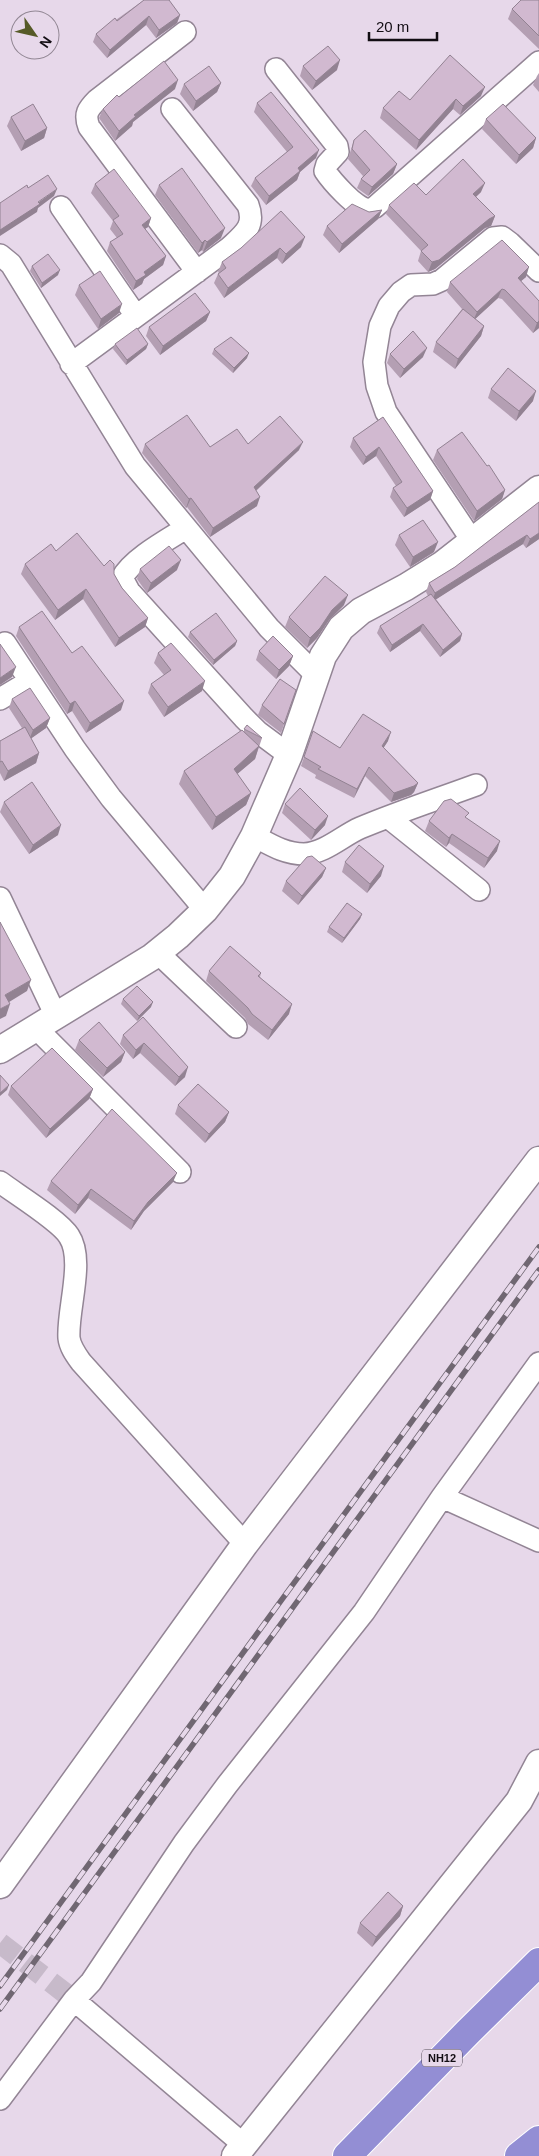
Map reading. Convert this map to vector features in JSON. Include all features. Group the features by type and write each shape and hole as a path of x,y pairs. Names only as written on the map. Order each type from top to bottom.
{"highway":[{"name":"NH12","path":"347,2156 539,1962"},
{"path":"519,2156 539,2140"}],"street":[{"path":"185,32 97,100 87,110 86,118 89,127 197,272"},
{"path":"276,69 337,146 338,152 326,164 325,171 331,180 359,206 367,209 375,207 539,62"},
{"path":"71,364 230,248 249,226 252,216 248,205 172,109"},
{"path":"61,207 136,316"},
{"path":"473,542 386,412 377,386 374,362 380,326 389,306 401,292 412,286 433,284 442,280 493,238 502,237 539,271"},
{"path":"0,255 11,264 135,466 269,628 316,675"},
{"path":"0,1050 158,953 205,910 232,876 254,836 289,755 323,656 341,628 361,611 406,587 443,564 539,489"},
{"path":"186,528 134,563 126,570 122,578 129,591 244,718 258,732 289,755"},
{"path":"5,643 75,749 116,805 205,910"},
{"path":"0,699 30,681"},
{"path":"254,836 277,849 289,853 306,854 320,850 359,829 476,785"},
{"path":"389,818 479,890"},
{"path":"0,898 46,1022 180,1172"},
{"path":"158,953 236,1027"},
{"path":"0,1885 245,1544 539,1160"},
{"path":"0,1182 60,1226 69,1235 74,1246 76,1261 69,1339 80,1362 245,1544"},
{"path":"0,2100 74,2000 91,1982 184,1843 226,1786 364,1612 442,1497 539,1363"},
{"path":"442,1497 539,1541"},
{"path":"74,2000 239,2151 519,1801 539,1763"}],"building":[{"path":"144,0 169,0 180,15 159,30 149,16 110,50 96,34 115,18 117,21"},
{"path":"521,0 539,0 539,36 512,9"},
{"path":"328,46 340,60 316,81 303,66"},
{"path":"450,55 485,87 463,106 456,99 419,140 383,108 399,91 410,100"},
{"path":"164,61 178,80 134,115 136,116 119,131 103,109 117,95 119,97"},
{"path":"209,66 221,83 196,101 184,84"},
{"path":"271,92 319,150 298,168 300,171 269,196 255,178 293,147 257,103"},
{"path":"33,104 47,128 25,141 11,117"},
{"path":"503,104 536,138 519,155 486,119"},
{"path":"365,130 397,164 372,187 361,179 370,170 352,149 354,140"},
{"path":"463,159 485,183 473,194 495,216 439,260 432,262 421,251 428,245 389,205 414,183 426,195"},
{"path":"182,168 225,228 207,242 205,240 202,243 159,185"},
{"path":"114,169 151,218 142,225 166,256 144,272 146,275 136,281 110,242 123,234 113,220 119,216 95,184"},
{"path":"48,175 57,189 38,202 40,204 0,230 0,203 27,185 28,188"},
{"path":"352,204 369,212 382,210 342,244 327,226"},
{"path":"281,211 305,237 286,254 280,248 228,288 218,274 226,268 222,262 241,248"},
{"path":"502,240 529,267 518,278 539,301 539,321 537,323 505,290 502,289 477,312 450,282"},
{"path":"48,254 60,270 42,283 32,266"},
{"path":"100,271 122,304 101,319 79,285"},
{"path":"195,293 210,312 163,346 149,327"},
{"path":"463,309 484,326 458,359 436,342"},
{"path":"137,328 148,344 127,360 115,344"},
{"path":"413,331 427,348 404,369 390,354"},
{"path":"231,337 249,353 234,368 214,349"},
{"path":"508,368 536,391 519,411 491,389"},
{"path":"187,415 210,447 237,429 248,444 280,416 303,442 254,487 260,497 213,528 191,498 189,499 145,444"},
{"path":"383,417 433,491 407,508 393,488 402,482 379,447 366,457 353,438"},
{"path":"462,432 487,466 489,465 505,490 477,511 437,450"},
{"path":"539,502 539,533 530,539 527,535 435,593 429,583 455,567"},
{"path":"423,520 438,542 413,557 399,535"},
{"path":"77,533 104,566 110,560 114,564 114,574 122,588 148,618 119,638 86,589 58,610 25,564 51,544 56,551"},
{"path":"169,546 181,560 151,583 140,569"},
{"path":"325,576 348,595 332,610 320,628 310,638 289,617"},
{"path":"431,594 462,634 443,650 423,624 392,645 380,626"},
{"path":"42,611 72,653 82,646 124,701 90,723 75,701 70,704 19,627"},
{"path":"216,613 237,641 214,660 190,632"},
{"path":"273,636 293,656 279,670 259,651"},
{"path":"171,643 205,681 168,707 151,684 171,670 158,653"},
{"path":"0,644 16,667 0,678"},
{"path":"280,679 296,690 284,724 262,705"},
{"path":"30,688 50,718 33,730 12,699"},
{"path":"363,714 391,732 382,746 418,783 394,793 369,767 357,789 318,769 321,767 304,757 313,731 340,748"},
{"path":"247,725 262,738 244,729"},
{"path":"25,727 39,753 8,771 2,761 0,762 0,741"},
{"path":"242,730 259,746 234,769 251,793 216,817 184,771"},
{"path":"32,782 61,825 33,845 4,802"},
{"path":"300,788 328,816 315,830 285,804"},
{"path":"451,799 469,813 465,817 500,841 488,858 452,834 449,838 429,821 444,801"},
{"path":"359,845 384,866 370,884 345,862"},
{"path":"312,856 326,868 302,896 286,881 307,857"},
{"path":"347,903 362,914 344,938 329,927"},
{"path":"0,922 31,980 5,995 10,1004 0,1009"},
{"path":"230,946 261,973 258,976 292,1004 272,1030 252,1014 209,971"},
{"path":"137,986 153,1002 139,1016 123,999"},
{"path":"143,1017 188,1067 179,1077 144,1043 136,1050 123,1035"},
{"path":"99,1022 125,1052 107,1068 79,1040"},
{"path":"52,1048 93,1089 50,1129 11,1086"},
{"path":"0,1075 9,1085 0,1093"},
{"path":"198,1084 229,1112 209,1134 178,1105"},
{"path":"112,1109 177,1173 148,1202 134,1221 91,1189 78,1205 51,1181"},
{"path":"388,1892 403,1906 376,1937 360,1923"}],"tunnel":[{"path":"0,1943 74,2000"}],"railway":[{"path":"0,1986 539,1247"},
{"path":"0,2009 539,1270"}]}
